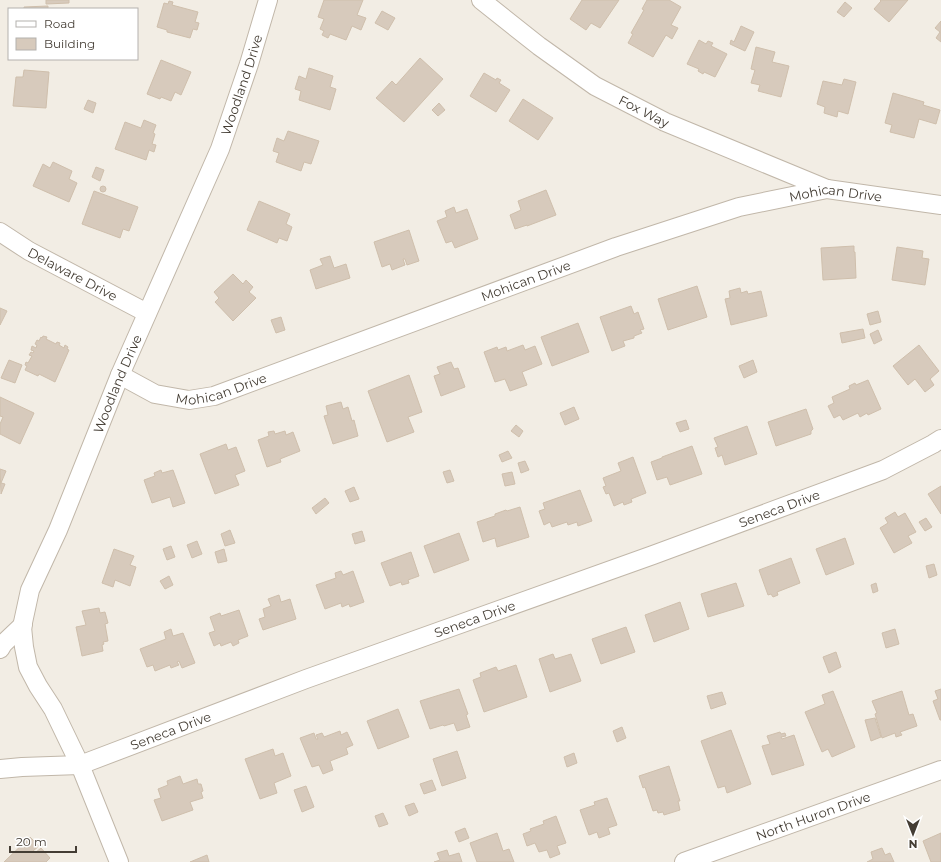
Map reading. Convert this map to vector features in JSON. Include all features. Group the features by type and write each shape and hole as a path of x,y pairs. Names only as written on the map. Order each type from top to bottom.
{"street":[{"name":"Woodland Drive","path":"80,766 53,709 28,668 22,627 30,590 58,530 120,375 220,149 249,64 268,0"},
{"name":"Fox Way","path":"481,0 539,46 595,86 665,122 827,189"},
{"name":"Mohican Drive","path":"120,375 155,394 189,400 214,396 616,247 739,207 827,189 941,205"},
{"name":"Delaware Drive","path":"0,232 29,251 147,313"},
{"name":"Seneca Drive","path":"0,769 80,766 306,679 883,470 933,444 941,438"},
{"path":"0,650 3,644 23,625"},
{"path":"80,766 119,862"},
{"name":"North Huron Drive","path":"684,862 941,770"}],"building":[{"path":"46,0 69,0 69,3 46,4"},
{"path":"324,0 363,0 357,15 366,18 361,30 352,26 346,40 330,34 328,38 322,35 324,31 320,29 324,19 318,17"},
{"path":"582,0 619,0 600,28 591,23 586,30 570,19"},
{"path":"647,0 669,0 681,7 671,25 678,28 672,39 666,35 653,57 628,43 633,34 631,33 644,10 642,9"},
{"path":"880,0 908,0 889,22 874,9 881,1"},
{"path":"169,1 173,2 172,5 198,12 195,22 199,23 197,30 193,29 190,38 167,32 167,30 157,27 164,3 168,4"},
{"path":"845,2 852,8 844,17 837,12"},
{"path":"48,6 48,8 24,8"},
{"path":"382,11 395,18 388,30 375,23"},
{"path":"941,21 941,42 936,38 940,32 935,28"},
{"path":"741,26 754,32 745,51 730,44 731,40 734,42"},
{"path":"699,40 706,44 708,41 713,43 711,46 727,54 715,77 704,72 703,74 698,71 699,69 687,64"},
{"path":"756,47 775,52 772,62 789,66 781,97 758,91 760,85 751,83 755,70 751,69"},
{"path":"420,58 443,79 404,122 376,98 392,81 396,85"},
{"path":"161,60 191,72 181,95 175,92 171,101 147,94"},
{"path":"309,68 333,76 330,87 336,89 330,110 299,100 301,91 295,89 299,76 306,79"},
{"path":"24,70 49,72 46,108 13,106 16,77 23,77"},
{"path":"484,73 496,80 497,78 501,80 499,83 510,90 496,112 470,96"},
{"path":"844,79 856,82 848,114 838,111 837,117 824,113 825,107 817,104 823,81 842,85"},
{"path":"893,93 924,102 923,105 940,110 936,124 919,119 914,138 890,132 892,125 885,123"},
{"path":"523,99 553,118 538,140 509,121"},
{"path":"88,100 96,103 93,113 84,109"},
{"path":"439,103 445,110 438,116 432,110"},
{"path":"144,120 156,125 153,133 155,134 152,144 156,145 154,152 149,150 146,160 115,149 125,122 141,128"},
{"path":"288,131 319,141 311,164 304,162 301,171 276,162 279,153 273,151 277,138 284,141"},
{"path":"53,162 72,171 69,179 77,183 69,202 33,186 43,164 50,168"},
{"path":"96,167 104,170 100,181 92,177"},
{"path":"103,186 106,189 103,192 100,189"},
{"path":"546,190 556,215 515,229 510,215 521,210 518,201"},
{"path":"94,191 138,207 129,231 123,229 120,238 82,224"},
{"path":"259,201 290,214 286,224 292,227 287,241 279,238 277,243 247,230"},
{"path":"454,207 456,213 467,209 478,239 455,248 452,241 446,243 437,221 447,217 445,211"},
{"path":"409,230 419,261 407,265 405,259 403,259 405,265 392,270 390,264 382,267 374,242"},
{"path":"854,246 856,278 823,280 821,248"},
{"path":"897,247 923,251 922,258 929,259 925,285 892,280"},
{"path":"330,256 334,268 346,264 350,278 316,289 310,270 323,265 320,259"},
{"path":"233,274 243,284 246,280 253,287 249,292 256,298 233,321 215,302 219,298 214,292"},
{"path":"697,286 707,317 668,330 658,299"},
{"path":"740,288 741,293 747,291 748,294 761,291 767,316 731,325 725,299 730,298 729,291"},
{"path":"631,306 634,314 638,312 644,329 640,330 642,333 634,336 634,338 623,341 625,346 612,351 600,317"},
{"path":"0,308 7,311 0,325"},
{"path":"878,311 881,322 870,325 867,314"},
{"path":"281,317 285,330 276,333 271,320"},
{"path":"578,323 589,352 552,366 541,337"},
{"path":"863,329 865,338 842,343 840,333"},
{"path":"878,330 882,340 874,344 870,334"},
{"path":"43,336 47,337 46,339 56,344 57,342 60,343 59,345 64,348 65,345 69,350 55,382 39,374 38,376 25,370 27,366 25,365 26,362 28,363 32,356 29,355 34,351 31,350 32,346 36,348 37,345 35,344 37,340 39,341"},
{"path":"523,345 525,350 535,346 542,364 522,372 527,385 510,391 505,379 495,382 484,352 497,347 498,350 506,347 507,351"},
{"path":"919,345 939,371 930,379 934,385 925,392 915,379 908,385 893,366"},
{"path":"9,360 22,365 15,383 1,378"},
{"path":"753,360 757,372 744,378 739,366"},
{"path":"451,362 454,369 458,368 465,387 441,396 434,376 440,374 437,367"},
{"path":"409,375 422,412 408,417 414,432 387,442 368,391"},
{"path":"868,380 881,409 868,415 867,413 860,417 858,413 843,420 840,415 834,418 828,406 834,403 832,397 850,389 849,386 855,383 856,385"},
{"path":"0,397 34,413 20,444 0,434 0,424 3,417 0,416"},
{"path":"341,402 343,409 348,407 352,421 354,420 358,436 333,444 324,416 328,415 326,406"},
{"path":"574,407 579,419 565,425 560,413"},
{"path":"806,409 813,429 811,434 776,446 768,422"},
{"path":"686,420 689,429 680,432 676,423"},
{"path":"516,425 523,431 519,437 511,431"},
{"path":"747,426 757,454 725,465 722,455 718,457 715,448 718,447 714,438"},
{"path":"274,431 275,434 285,431 286,435 293,432 300,451 280,459 281,462 267,467 258,440 269,436 268,432"},
{"path":"226,444 228,450 236,447 245,471 235,475 239,485 215,494 200,454"},
{"path":"692,446 702,474 670,485 667,477 657,480 651,462"},
{"path":"508,451 512,458 502,462 499,455"},
{"path":"633,457 646,493 631,499 632,502 624,505 623,502 614,506 609,493 606,494 603,487 606,486 603,478 621,471 618,463"},
{"path":"525,461 529,470 521,473 518,463"},
{"path":"0,469 6,471 1,483 5,484 1,494"},
{"path":"161,470 162,473 173,470 185,503 173,507 170,497 152,503 144,480 155,476 154,473"},
{"path":"450,470 454,481 447,483 443,472"},
{"path":"512,472 515,484 505,486 502,474"},
{"path":"941,486 941,514 928,494"},
{"path":"354,487 359,499 350,502 345,491"},
{"path":"580,490 592,521 578,526 577,522 568,525 567,522 552,527 550,522 544,525 539,511 545,509 543,503"},
{"path":"325,498 329,503 316,514 312,508"},
{"path":"520,507 529,537 497,547 495,538 483,542 477,522 495,516 495,514 506,510"},
{"path":"895,512 898,517 905,513 916,532 908,536 912,543 894,553 880,528 888,523 885,518"},
{"path":"926,518 932,527 925,531 919,522"},
{"path":"230,530 235,543 225,546 221,534"},
{"path":"362,531 365,541 355,544 352,534"},
{"path":"459,533 469,560 434,573 424,546"},
{"path":"845,538 854,564 826,575 816,549"},
{"path":"197,541 202,554 192,558 187,545"},
{"path":"171,546 175,557 167,560 163,549"},
{"path":"114,549 134,556 130,565 136,567 130,586 115,580 113,587 102,583"},
{"path":"224,549 227,561 218,563 215,552"},
{"path":"411,552 419,576 408,580 409,583 402,585 401,582 390,586 381,563"},
{"path":"791,558 800,583 777,592 778,595 773,597 771,594 768,595 759,570"},
{"path":"934,564 937,575 929,578 926,566"},
{"path":"341,571 343,575 353,571 364,602 350,607 349,604 342,607 341,603 325,609 316,585 336,578 335,573"},
{"path":"169,576 173,585 165,589 160,581"},
{"path":"736,583 744,606 708,617 701,594"},
{"path":"876,583 878,591 873,593 871,585"},
{"path":"279,595 281,602 290,599 296,619 263,630 259,619 265,617 263,609 271,606 268,599"},
{"path":"680,602 689,629 654,642 645,615"},
{"path":"99,608 100,613 105,612 108,623 105,624 108,641 103,642 103,651 82,656 76,627 86,625 82,611"},
{"path":"239,610 248,636 238,640 239,643 233,646 231,642 221,646 220,643 214,646 209,633 215,631 210,617 220,613 221,616"},
{"path":"626,627 635,652 601,664 592,639"},
{"path":"171,629 173,636 183,633 195,663 182,668 179,661 177,662 179,665 171,668 170,665 155,671 153,665 147,667 140,649 166,639 164,632"},
{"path":"895,629 899,644 886,648 882,633"},
{"path":"836,652 841,667 829,673 823,657"},
{"path":"553,654 555,659 571,654 581,681 550,692 539,659"},
{"path":"516,665 527,697 484,712 473,680 481,677 480,673 496,667 498,671"},
{"path":"459,689 468,714 466,715 470,727 457,731 454,723 430,729 420,701"},
{"path":"941,689 940,720 933,701 938,699 935,691"},
{"path":"833,691 855,747 832,757 828,749 822,752 805,712 825,704 822,695"},
{"path":"902,691 909,715 913,714 917,726 900,732 902,735 896,737 895,733 882,738 875,714 877,713 872,701"},
{"path":"722,692 726,704 711,709 707,696"},
{"path":"398,709 409,737 378,749 367,721"},
{"path":"875,718 881,737 871,741 865,720"},
{"path":"622,727 626,738 617,742 613,731"},
{"path":"731,730 751,784 727,793 725,786 718,788 701,741"},
{"path":"340,731 341,735 347,732 353,745 346,748 348,754 330,761 333,770 323,774 319,765 312,767 300,738 314,733 316,739 318,739 316,735 322,733 324,737"},
{"path":"780,732 781,734 785,733 786,736 781,737 782,739 794,735 804,765 772,775 762,746 770,744 767,736"},
{"path":"273,749 275,756 283,753 291,776 274,783 277,793 260,799 245,759"},
{"path":"457,751 466,778 442,786 433,759"},
{"path":"574,753 577,763 567,767 564,757"},
{"path":"669,766 680,801 678,801 680,810 664,815 663,812 658,813 657,810 653,811 645,787 643,788 639,776"},
{"path":"180,776 183,784 197,779 198,784 201,784 203,798 190,802 193,810 162,821 154,800 161,798 158,789 168,785 167,781"},
{"path":"432,780 436,790 424,794 420,784"},
{"path":"306,786 314,807 302,812 294,790"},
{"path":"607,798 617,825 608,828 610,834 599,838 597,832 589,835 580,810 595,805 594,802"},
{"path":"414,803 418,812 409,816 405,806"},
{"path":"383,813 388,824 379,827 375,816"},
{"path":"556,816 566,843 557,846 560,854 550,858 547,850 539,852 535,843 527,846 523,834 531,831 530,829 544,824 543,821"},
{"path":"465,828 469,838 459,842 455,832"},
{"path":"497,833 503,851 509,849 514,862 477,862 470,843"},
{"path":"941,833 941,862 931,862 923,841"},
{"path":"30,837 39,846 33,851 35,853 41,848 50,858 46,862 4,862"},
{"path":"882,848 885,855 890,853 894,862 867,862 873,859 871,852"},
{"path":"447,850 449,856 459,853 462,862 434,862 440,860 437,853"},
{"path":"207,855 209,862 190,862"}]}
